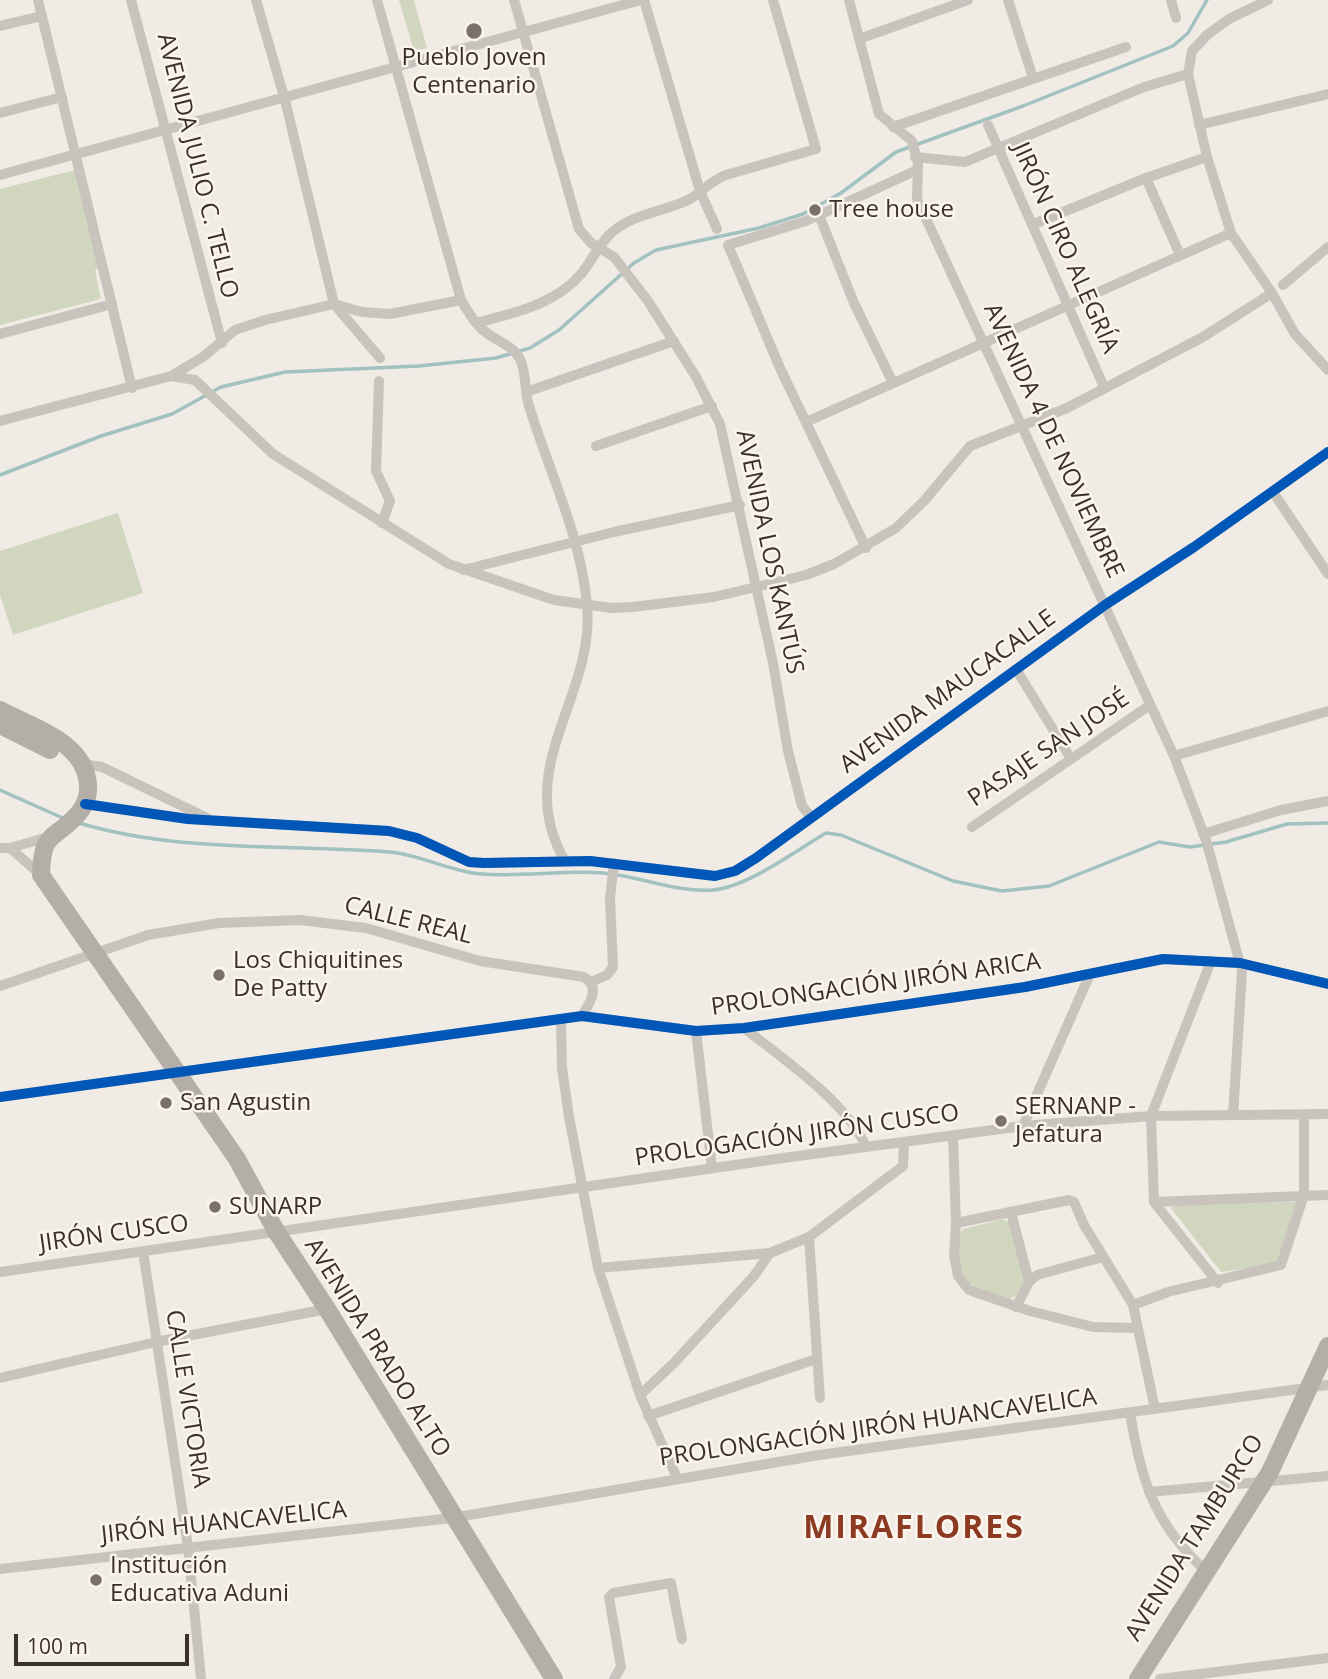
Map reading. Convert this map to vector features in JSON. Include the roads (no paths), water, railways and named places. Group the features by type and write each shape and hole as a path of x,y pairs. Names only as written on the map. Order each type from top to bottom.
{"highway":[{"path":"0,710 71,748 83,764 88,789 82,809 53,834 42,855 41,875"},
{"path":"0,725 83,764"},
{"name":"AVENIDA PRADO ALTO","path":"41,875 237,1160 275,1231 327,1309 452,1517 554,1679"},
{"name":"AVENIDA TAMBURCO","path":"1138,1679 1262,1484 1328,1346"}],"street":[{"path":"38,0 132,388"},
{"name":"AVENIDA JULIO C. TELLO","path":"131,0 222,343"},
{"path":"257,0 285,100 334,304 380,358"},
{"path":"377,0 461,300 476,323 512,348 519,359 536,429 555,476 587,605 579,665 544,797 549,829 565,861"},
{"name":"AVENIDA LOS KANTÚS","path":"514,0 574,218 585,237 620,264 674,341 712,406 724,437 799,795 811,817"},
{"path":"0,175 166,129 285,100 394,67 642,0 700,191 717,229"},
{"path":"476,323 525,310 548,300 572,283 616,228 682,202 712,181 726,175 816,149 773,0"},
{"name":"AVENIDA 4 DE NOVIEMBRE","path":"849,0 879,114 912,141 917,170 917,199 1174,756 1205,837 1240,963 1233,1115"},
{"path":"859,39 968,0"},
{"path":"1008,0 1033,78"},
{"path":"1171,0 1176,18"},
{"path":"1268,0 1229,19 1207,35 1192,51 1188,74 1207,157 1231,233 1272,293 1295,334 1328,370"},
{"path":"0,26 42,16"},
{"path":"893,127 1126,47"},
{"path":"915,155 965,162 1119,97 1188,74"},
{"path":"1199,125 1328,94"},
{"path":"0,113 62,97"},
{"name":"JIRÓN CIRO ALEGRÍA","path":"988,125 1104,387"},
{"path":"1034,224 1146,178 1207,157"},
{"path":"866,548 744,287 728,245 819,215 917,170"},
{"path":"1146,178 1180,255"},
{"path":"819,215 854,303 892,383"},
{"path":"806,422 1231,233"},
{"path":"1283,285 1328,247"},
{"path":"172,376 195,380 273,454 463,570 531,593 587,605 612,608 671,604 818,571 866,548 911,515 970,446 993,435 1024,426 1203,337 1272,293"},
{"path":"0,421 172,376 222,343 234,330 334,304 362,312 390,314 461,300"},
{"path":"0,334 112,304"},
{"path":"527,392 674,341"},
{"path":"379,381 375,466 390,501 382,523"},
{"path":"596,446 712,406"},
{"name":"AVENIDA MAUCACALLE","path":"82,809 188,819 208,818 405,833 470,862 565,861 702,877 726,874 756,858 1105,605 1328,452"},
{"path":"1273,492 1328,574"},
{"path":"463,570 740,505"},
{"path":"1016,669 1070,759"},
{"name":"PASAJE SAN JOSÉ","path":"972,827 1150,705"},
{"path":"1174,756 1328,711"},
{"path":"83,764 102,768 208,818"},
{"path":"1205,837 1281,810 1328,801"},
{"path":"5,848 53,834"},
{"path":"5,848 41,875"},
{"path":"582,1016 593,998 591,982 607,975 613,967 614,866"},
{"name":"CALLE REAL","path":"0,986 148,935 219,923 300,920 366,928 480,961 561,972 591,982"},
{"name":"PROLONGACIÓN JIRÓN ARICA","path":"0,1097 177,1070 561,1021 582,1016 696,1031 744,1028 1026,987 1163,959 1240,963 1328,984"},
{"path":"1211,961 1151,1116 1154,1202 1217,1283"},
{"path":"1023,1126 1090,974"},
{"path":"561,1021 562,1068 598,1268 640,1395 677,1478"},
{"path":"744,1028 835,1105 858,1129 866,1147"},
{"path":"696,1031 712,1168"},
{"path":"1133,1305 1168,1292 1217,1283 1281,1265 1304,1195 1304,1114"},
{"name":"PROLOGACIÓN JIRÓN CUSCO","path":"275,1231 1023,1126 1151,1116 1328,1114"},
{"path":"953,1136 957,1223 954,1255 958,1276 969,1290 1016,1307 1093,1327 1138,1328"},
{"path":"598,1268 688,1258 770,1253 809,1237 903,1166 904,1142"},
{"path":"1154,1202 1328,1195"},
{"path":"957,1223 1069,1200 1074,1202 1103,1257 1133,1305 1154,1409"},
{"path":"1011,1212 1030,1282"},
{"name":"JIRÓN CUSCO","path":"0,1272 275,1231"},
{"path":"809,1237 820,1398"},
{"name":"CALLE VICTORIA","path":"144,1251 188,1547 201,1679"},
{"path":"640,1395 674,1363 745,1286 770,1253"},
{"path":"1016,1307 1030,1282 1046,1271 1103,1257"},
{"path":"0,1378 156,1342 327,1309"},
{"path":"648,1416 817,1359"},
{"name":"PROLONGACIÓN JIRÓN HUANCAVELICA","path":"452,1517 834,1453 1328,1385"},
{"path":"1130,1413 1136,1449 1158,1515 1179,1546 1206,1571"},
{"path":"1149,1492 1328,1476"},
{"name":"JIRÓN HUANCAVELICA","path":"0,1569 452,1517"},
{"path":"614,1679 619,1675 621,1667 609,1597 612,1593 671,1583 682,1639"},
{"path":"1160,1679 1328,1658"}],"waterway":[{"path":"0,475 101,436 172,414 221,387 285,372 419,366 496,358 530,348 559,330 634,263 656,250 759,228 803,214 841,193 896,152 1023,106 1173,46 1188,33 1207,0"},
{"path":"0,790 65,819"},
{"path":"79,823 155,839 233,846 401,853 470,873 603,873 699,890 713,890 741,882 826,833 841,835 953,881 1002,891 1049,886 1159,842 1190,847 1226,842 1287,824 1328,823"}],"place":[{"name":"Pueblo Joven Centenario","path":"474,31"},
{"name":"Tree house","path":"815,210"},
{"name":"Los Chiquitines De Patty","path":"219,975"},
{"name":"San Agustin","path":"166,1103"},
{"name":"SERNANP - Jefatura","path":"1001,1121"},
{"name":"SUNARP","path":"215,1207"},
{"name":"Institución Educativa Aduni","path":"96,1580"}],"district":[{"name":"MIRAFLORES","path":"914,1529"}]}
